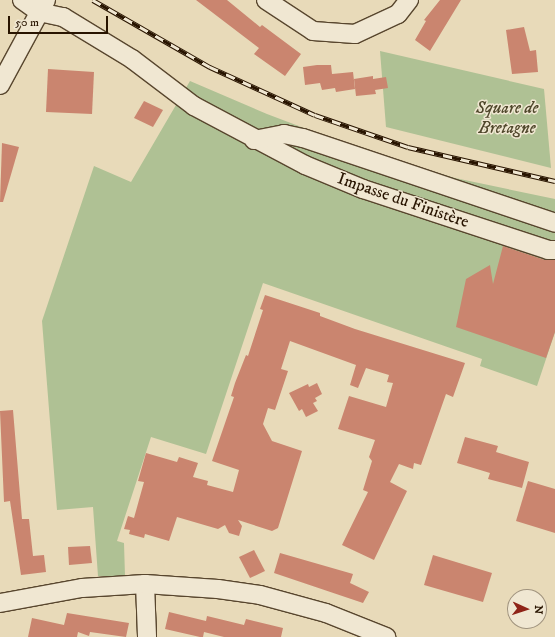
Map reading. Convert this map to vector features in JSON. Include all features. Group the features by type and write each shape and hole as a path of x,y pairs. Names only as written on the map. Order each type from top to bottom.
{"street":[{"name":"Impasse du Finistère","path":"22,0 43,6 63,17 132,59 194,106 254,140 305,165 363,189 548,250 555,250"},
{"path":"266,0 313,31 355,34 398,14 409,0"},
{"path":"0,85 43,6"},
{"name":"Impasse du Finistère","path":"254,140 284,134 303,138 555,223"},
{"path":"145,584 147,637"},
{"path":"0,603 82,588 145,584 218,589 260,595 326,613 386,637"}],"green space":[{"name":"Square de Bretagne","path":"380,51 544,89 551,168 386,127"},
{"path":"190,81 267,114 362,150 455,178 555,199 555,332 537,386 480,366 482,359 263,283 206,454 151,437 117,541 124,543 125,576 98,576 93,507 57,510 42,321 94,166 131,182"}],"building":[{"path":"196,0 227,0 260,27 262,25 301,54 285,76 254,54 259,48"},
{"path":"440,0 461,0 430,51 415,40 426,21 424,20"},
{"path":"524,27 530,51 536,50 538,72 512,74 506,30"},
{"path":"331,65 332,74 353,72 355,89 336,92 335,88 322,90 320,83 305,85 303,67"},
{"path":"48,69 94,72 92,114 46,112"},
{"path":"373,76 373,79 386,77 388,88 375,90 376,94 356,96 354,79"},
{"path":"144,101 163,110 153,127 134,118"},
{"path":"2,143 19,147 3,202 0,202"},
{"path":"503,246 545,260 555,260 555,332 546,358 456,327 466,279 490,265 493,284"},
{"path":"265,295 320,313 320,316 355,329 465,363 453,397 446,394 421,465 414,463 413,469 399,464 390,482 407,491 374,560 342,545 368,492 363,490 372,461 369,457 375,440 338,429 349,396 386,407 393,383 387,382 389,375 366,368 358,388 350,385 356,365 290,341 281,369 288,371 275,410 268,408 263,424 272,441 302,451 278,528 272,531 238,520 242,526 239,536 229,533 225,525 218,529 177,517 169,541 145,534 144,538 129,534 130,530 124,529 128,516 134,518 144,482 138,481 146,453 177,462 179,457 198,463 193,477 208,481 207,485 233,492 239,470 212,461 234,397 231,396 235,383 246,355 248,356 263,310 260,309"},
{"path":"317,383 322,394 315,398 317,401 313,403 318,411 306,417 302,409 299,411 289,393 308,384 309,387"},
{"path":"13,410 22,519 29,519 33,556 44,555 46,572 21,575 10,501 4,502 0,411"},
{"path":"465,437 498,446 496,452 529,462 522,488 488,479 490,473 457,463"},
{"path":"528,481 555,489 555,533 516,521"},
{"path":"90,546 92,563 69,565 68,547"},
{"path":"254,550 265,571 250,578 239,557"},
{"path":"280,553 353,574 350,583 369,592 363,603 274,573"},
{"path":"433,555 492,573 483,602 424,585"},
{"path":"169,612 206,621 207,616 244,625 246,619 283,628 281,637 224,637 204,632 203,637 200,637 165,629"},
{"path":"67,613 129,623 126,637 90,632 89,636 78,632 77,637 28,637 32,618 64,625"}],"railway":[{"path":"93,0 210,67 315,115 408,147 555,181"}]}
